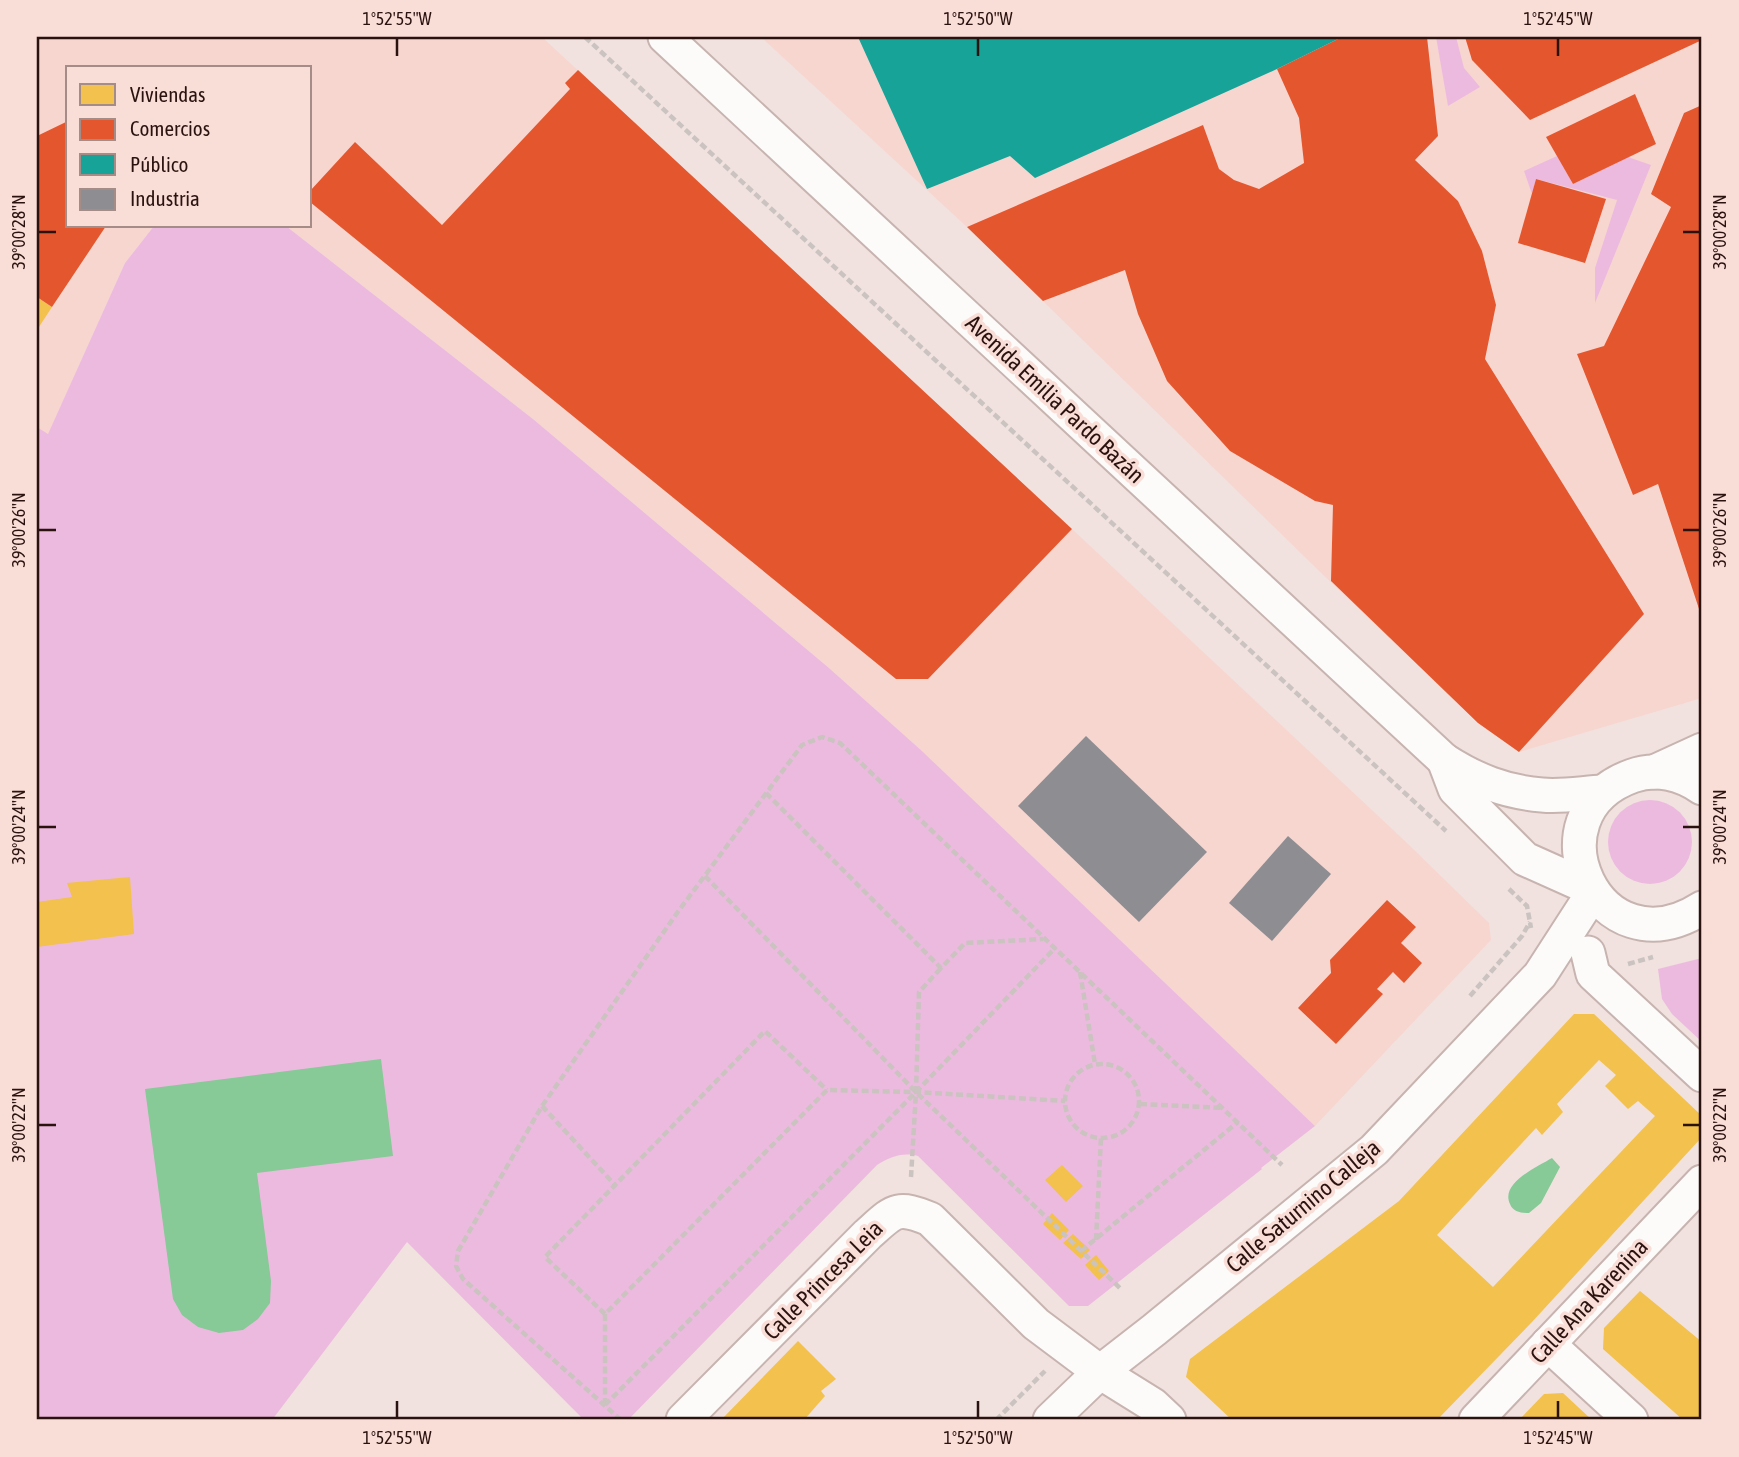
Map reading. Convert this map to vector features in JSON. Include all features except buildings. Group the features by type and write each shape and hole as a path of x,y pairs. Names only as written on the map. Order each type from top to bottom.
{"street":[{"name":"Avenida Emilia Pardo Bazán","path":"665,37 1444,760 1467,775 1494,786 1543,795 1603,792"},
{"path":"1654,772 1702,750"},
{"name":"Avenida Emilia Pardo Bazán","path":"1444,760 1455,789 1525,859 1592,890"},
{"path":"1666,924 1643,924 1621,917 1603,904 1581,869 1579,847 1582,826 1590,807 1603,792 1618,781 1635,774 1674,774 1702,788"},
{"name":"Calle Saturnino Calleja","path":"1050,1420 1100,1372 1374,1150 1540,975 1592,890"},
{"name":"Calle Saturnino Calleja","path":"1540,975 1590,963 1616,939 1687,918 1702,908"},
{"path":"1590,963 1702,1075"},
{"name":"Calle Ana Karenina","path":"1476,1420 1702,1182"},
{"name":"Calle Princesa Leia","path":"683,1420 868,1234 892,1212 910,1211 930,1219 1035,1324 1100,1372 1153,1405 1169,1420"},
{"path":"1548,1344 1631,1420"}],"path":[{"path":"585,37 1450,834"},
{"path":"621,1420 463,1279 456,1266 458,1251 542,1106 705,876 802,745 822,737 840,743 1282,1165"},
{"path":"766,793 941,968"},
{"path":"705,876 916,1092 1122,1290"},
{"path":"1508,888 1527,906 1540,975"},
{"path":"1465,1003 1522,936 1530,922"},
{"path":"911,1177 919,992 965,943 1044,939"},
{"path":"605,1406 1055,948"},
{"path":"1590,963 1655,957"},
{"path":"1080,972 1095,1065"},
{"path":"605,1314 545,1257 765,1031 827,1090 916,1092 1065,1101"},
{"path":"1104,1063 1116,1066 1134,1081 1140,1104 1129,1127 1107,1138 1094,1137 1073,1125 1065,1101 1066,1089 1072,1078 1091,1065 1104,1063"},
{"path":"605,1406 605,1314 827,1090"},
{"path":"1140,1104 1223,1108"},
{"path":"542,1106 615,1185"},
{"path":"1082,1251 1238,1122"},
{"path":"1096,1240 1101,1137"},
{"path":"996,1420 1044,1371 1071,1350"}],"shaded area":[{"path":"37,37 542,37 1405,841 1489,923 1491,940 1315,1126 922,751 829,668 533,419 289,228 312,228 312,66 66,66 66,228 152,228 125,263 48,435 37,427"},
{"path":"761,37 1702,37 1702,698 1519,752 1478,723 967,227"},
{"path":"1436,37 1456,37 1464,68 1480,87 1448,106"},
{"path":"1557,156 1573,184 1628,157 1651,165 1595,303 1595,268 1617,200 1536,179 1532,194 1524,171"},
{"path":"152,228 289,228 533,419 829,668 922,751 1315,1126 1088,1306 1069,1306 918,1156 901,1155 891,1158 877,1165 628,1420 584,1420 407,1242 272,1420 37,1420 37,427 48,434 125,263"},
{"path":"1650,800 1666,803 1685,819 1692,842 1689,858 1673,877 1650,884 1634,881 1615,865 1608,842 1611,826 1627,807"},
{"path":"1702,958 1702,1042 1672,1014 1662,999 1658,969"},
{"path":"381,1059 393,1156 257,1173 271,1281 270,1303 258,1319 243,1330 219,1333 198,1327 182,1315 173,1299 145,1089"},
{"path":"1552,1158 1560,1167 1541,1203 1529,1213 1511,1207 1508,1196 1515,1183 1529,1171"}]}
